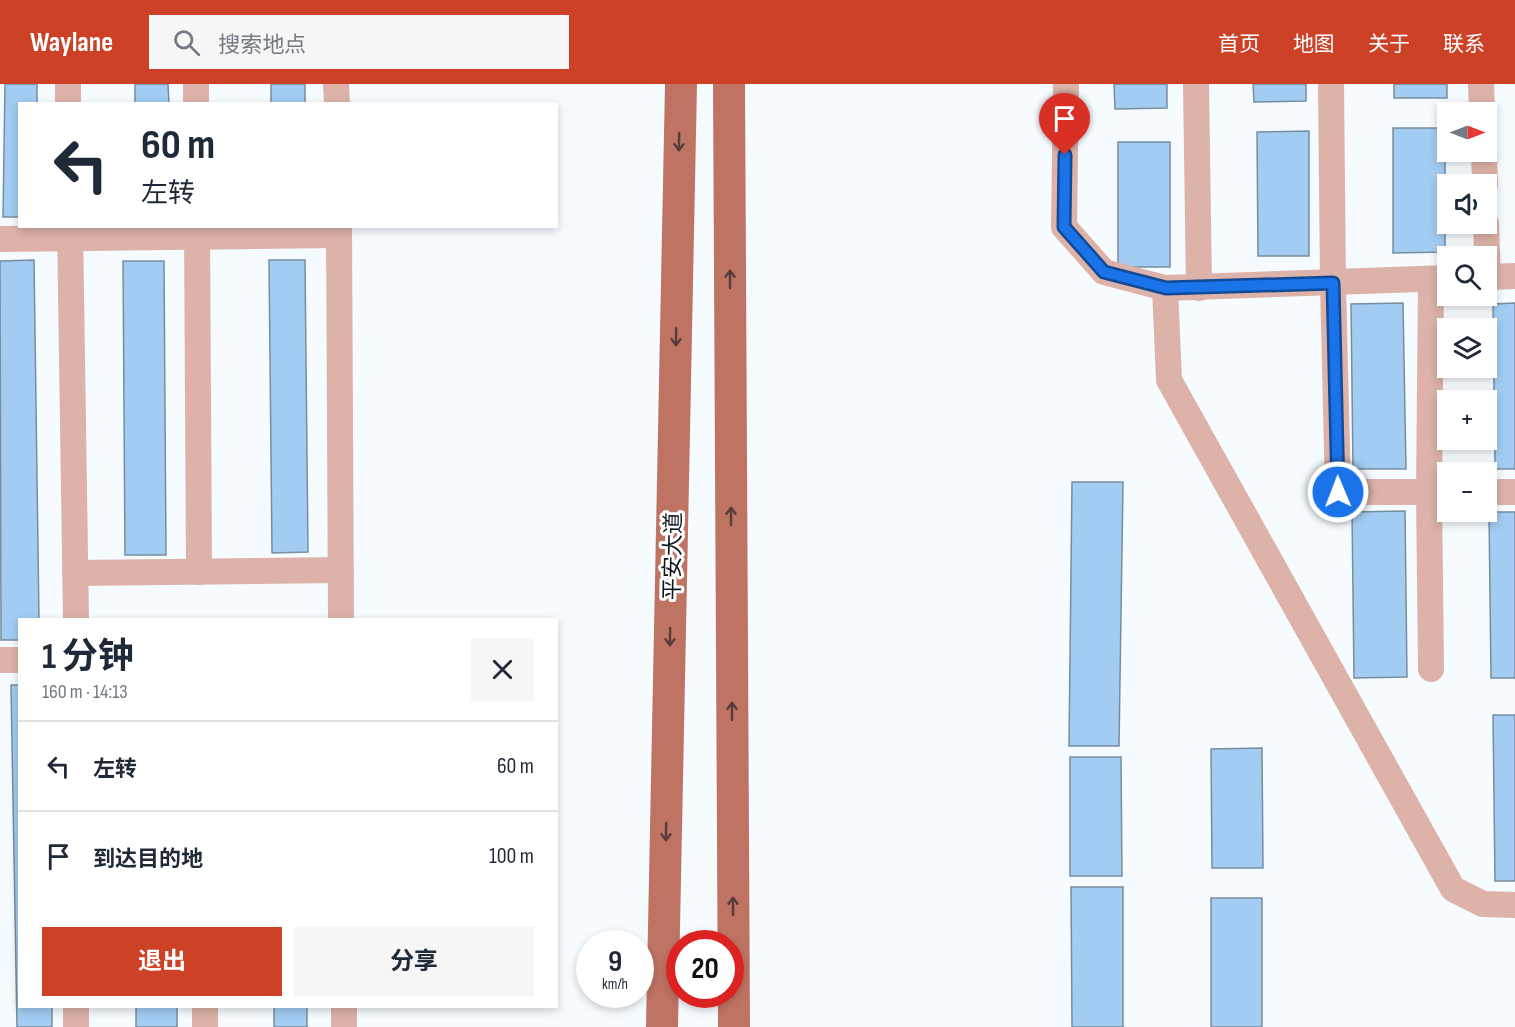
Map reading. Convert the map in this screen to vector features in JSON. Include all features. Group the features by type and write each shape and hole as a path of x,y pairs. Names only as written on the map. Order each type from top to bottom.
{"main road":[{"name":"平安大道","path":"663,1027 681,84"},
{"path":"729,84 734,1027"}],"lane":[{"path":"68,84 68,102"},
{"path":"196,84 196,102"},
{"path":"336,84 337,102"},
{"path":"1066,84 1064,227 1104,272 1166,288 1437,279"},
{"path":"1196,84 1199,288"},
{"path":"1331,84 1338,492 1437,492"},
{"path":"1482,84 1482,102"},
{"path":"0,240 70,233 339,231 341,618"},
{"path":"197,232 199,572"},
{"path":"70,233 76,618"},
{"path":"1497,277 1515,276"},
{"path":"1166,288 1169,380 1453,889 1482,904 1515,905"},
{"path":"1438,462 1439,306"},
{"path":"1497,492 1515,492"},
{"path":"1431,669 1437,517"},
{"path":"75,573 341,570"},
{"path":"0,660 18,660"},
{"path":"76,1008 76,1027"},
{"path":"205,1008 205,1027"},
{"path":"344,1008 344,1027"}],"building":[{"path":"5,84 37,84 37,102 18,102 18,217 3,217"},
{"path":"135,84 168,84 169,102 135,102"},
{"path":"271,84 305,84 305,102 271,102"},
{"path":"1114,84 1167,84 1167,108 1115,109"},
{"path":"1253,84 1306,84 1306,101 1254,102"},
{"path":"1394,84 1447,84 1447,98 1394,98"},
{"path":"1393,128 1437,128 1437,162 1445,162 1445,174 1437,174 1437,234 1445,234 1445,246 1437,246 1437,252 1393,253"},
{"path":"1309,131 1309,256 1258,256 1257,132"},
{"path":"1118,142 1170,142 1170,267 1118,267"},
{"path":"34,260 39,618 18,618 18,640 1,640 0,261"},
{"path":"269,260 305,260 308,552 272,553"},
{"path":"123,261 164,261 166,555 125,555"},
{"path":"1403,303 1406,469 1353,469 1351,304"},
{"path":"1515,303 1515,469 1497,469 1497,462 1495,462 1497,390 1494,390 1494,378 1497,378 1497,318 1493,318 1493,306 1497,306 1497,304"},
{"path":"1072,482 1123,482 1119,746 1069,746"},
{"path":"1405,511 1407,677 1354,678 1352,512"},
{"path":"1497,512 1515,512 1515,678 1491,678 1489,522 1497,522"},
{"path":"11,685 18,685 18,1008 52,1008 52,1027 17,1027"},
{"path":"1493,715 1515,715 1515,881 1495,881"},
{"path":"1262,748 1263,868 1212,868 1211,749"},
{"path":"1070,757 1121,757 1122,876 1070,876"},
{"path":"1071,887 1123,887 1123,1027 1072,1027"},
{"path":"1211,898 1262,898 1262,1027 1211,1027"},
{"path":"136,1008 177,1008 177,1027 136,1027"},
{"path":"274,1008 307,1008 307,1027 274,1027"}],"route":[{"path":"1065,155 1064,227 1104,272 1166,288 1333,283 1338,492"}]}
